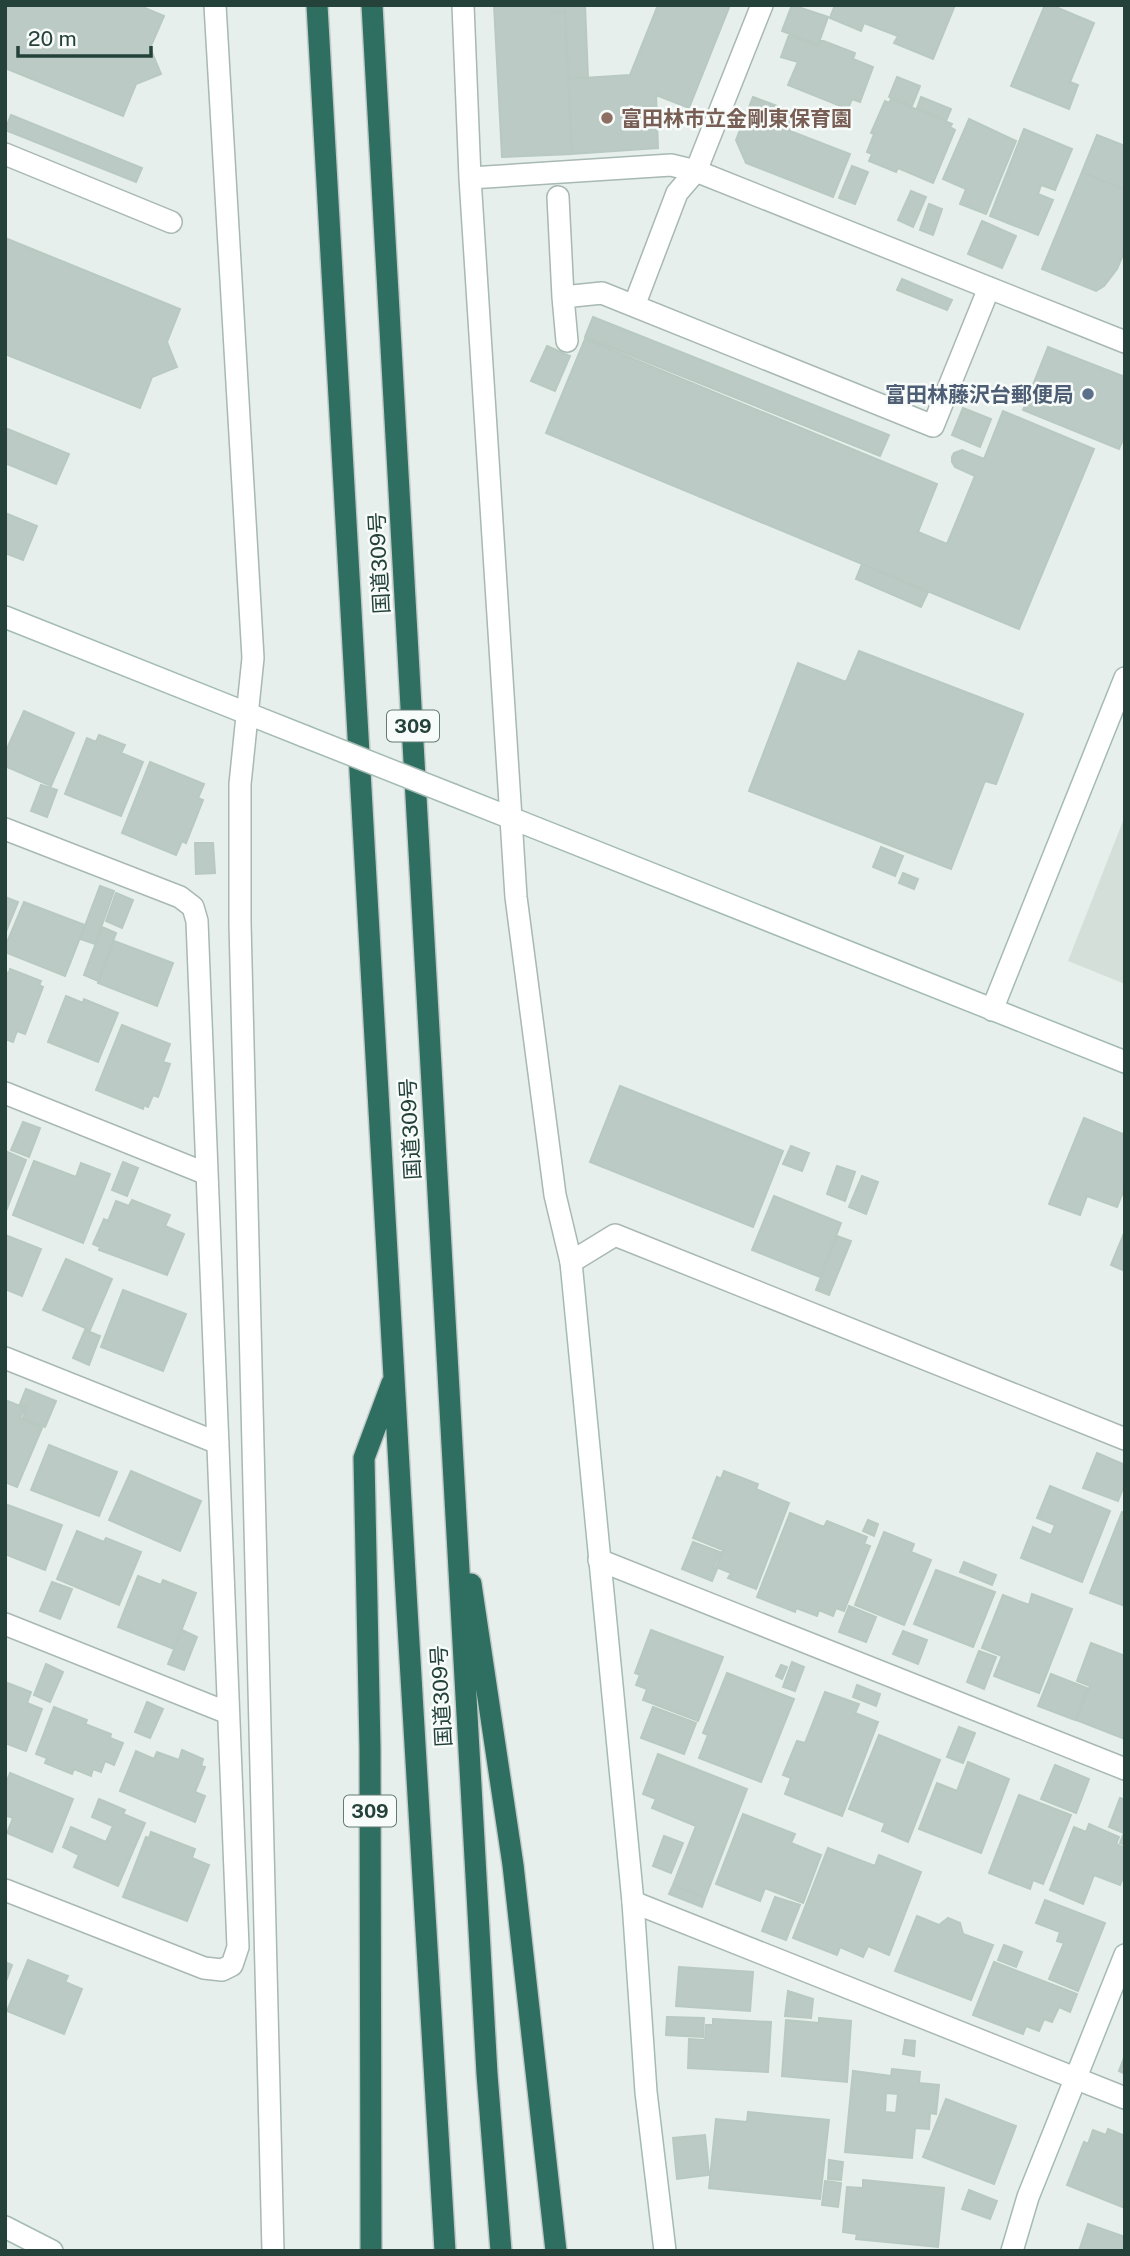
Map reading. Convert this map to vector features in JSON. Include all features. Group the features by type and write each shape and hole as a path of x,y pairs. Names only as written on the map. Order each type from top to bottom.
{"highway":[{"name":"国道309号","path":"317,5 445,2251"},
{"name":"国道309号","path":"372,5 487,2074 501,2251"},
{"name":"309","path":"371,2251 370,1748 364,1458 395,1376"},
{"name":"309","path":"451,1447 513,1865 556,2251"}],"street":[{"path":"215,5 253,658 240,785 240,923 273,2251"},
{"path":"463,5 470,178 516,897 553,1182 571,1262 633,1902 646,2092 665,2251"},
{"path":"634,306 677,194 696,171 762,5"},
{"path":"5,154 171,222"},
{"path":"470,178 671,165 696,171 1125,342"},
{"path":"558,197 567,341"},
{"path":"563,297 602,293 933,426 989,288"},
{"path":"5,617 1125,1062"},
{"path":"992,1010 1125,678"},
{"path":"5,828 180,897 193,907 197,921 238,1947 232,1965 222,1970 204,1968 5,1890"},
{"path":"5,1093 207,1174"},
{"path":"571,1262 615,1235 1125,1439"},
{"path":"5,1358 218,1443"},
{"path":"599,1560 1125,1769"},
{"path":"5,1624 228,1713"},
{"path":"633,1902 1125,2098"},
{"path":"1012,2251 1028,2197 1125,1955"},
{"path":"5,2227 52,2251"}],"shaded area":[{"path":"1125,816 1125,984 1068,961"}],"building":[{"path":"5,5 138,5 164,16 150,48 161,74 136,84 123,116 5,68"},
{"path":"494,5 551,5 552,12 565,11 572,154 502,157"},
{"path":"551,5 585,5 588,78 568,79 565,11 552,12"},
{"path":"658,5 730,5 689,108 656,95 658,148 572,154 568,79 630,75"},
{"path":"792,5 828,17 818,45 782,31"},
{"path":"835,5 955,5 933,59 894,43 898,36 864,23 861,31 830,18"},
{"path":"1045,5 1094,23 1070,82 1078,85 1069,109 1011,86"},
{"path":"789,35 818,46 821,40 855,53 853,59 873,67 860,102 852,99 848,109 788,85 798,62 781,57"},
{"path":"897,77 920,86 912,106 889,97"},
{"path":"753,97 793,112 791,115 796,117 790,131 850,154 833,197 746,163 736,140"},
{"path":"921,97 951,109 946,121 917,108"},
{"path":"891,99 952,124 950,127 955,130 933,183 898,168 896,172 869,161 872,154 867,152 874,134 871,133 885,101 889,103"},
{"path":"11,115 142,168 136,182 5,130"},
{"path":"969,119 1016,141 986,214 960,204 966,189 943,179"},
{"path":"1024,129 1072,149 1055,190 1041,185 1038,194 1053,200 1038,235 990,216"},
{"path":"1097,135 1125,146 1125,190 1082,172"},
{"path":"852,166 868,172 855,204 839,198"},
{"path":"1082,172 1125,190 1125,250 1117,269 1104,286 1096,291 1042,269"},
{"path":"911,191 926,197 913,227 898,220"},
{"path":"929,204 942,209 933,235 920,230"},
{"path":"982,221 1016,236 1002,268 968,254"},
{"path":"5,238 180,309 167,342 177,367 152,377 140,408 5,354"},
{"path":"902,279 952,300 947,310 897,290"},
{"path":"593,317 889,435 880,456 585,337"},
{"path":"585,339 937,484 918,532 947,544 975,476 955,467 952,457 954,453 962,450 984,459 1003,411 1094,449 1019,629 546,433"},
{"path":"547,346 570,356 555,391 531,381"},
{"path":"1048,347 1125,377 1125,435 1119,449 1023,410"},
{"path":"963,408 991,419 980,447 952,435"},
{"path":"5,428 69,454 56,484 5,463"},
{"path":"5,513 37,526 23,560 5,553"},
{"path":"862,564 928,592 921,607 856,579"},
{"path":"859,651 1023,714 996,784 985,781 951,869 749,791 798,663 846,682"},
{"path":"24,711 74,733 51,786 5,766 5,753"},
{"path":"99,735 125,745 121,753 143,762 121,816 65,794 87,738 96,742"},
{"path":"150,762 204,784 198,798 203,800 186,843 182,841 176,855 122,833"},
{"path":"41,785 57,790 47,817 31,811"},
{"path":"195,843 213,843 215,873 196,874"},
{"path":"881,847 903,856 895,876 873,867"},
{"path":"903,873 918,879 914,889 899,883"},
{"path":"100,886 114,891 95,944 80,939"},
{"path":"116,893 133,900 122,928 106,921"},
{"path":"5,897 18,902 5,934"},
{"path":"24,902 85,925 65,976 5,952"},
{"path":"102,927 116,933 98,981 84,975"},
{"path":"114,941 173,963 157,1006 98,983"},
{"path":"10,969 41,981 39,985 43,987 25,1034 17,1031 13,1042 5,1039 5,972 9,973"},
{"path":"66,996 83,1003 84,999 118,1013 98,1062 48,1042"},
{"path":"122,1025 170,1044 163,1062 170,1064 158,1097 153,1095 148,1107 144,1105 143,1109 96,1090"},
{"path":"620,1086 783,1151 753,1227 590,1162"},
{"path":"1084,1118 1125,1135 1125,1187 1117,1207 1087,1196 1080,1215 1049,1204"},
{"path":"23,1122 40,1128 29,1157 11,1150"},
{"path":"791,1146 809,1153 802,1171 783,1164"},
{"path":"5,1151 26,1160 6,1211 5,1211"},
{"path":"34,1161 76,1177 81,1163 110,1174 83,1243 13,1215"},
{"path":"123,1162 138,1168 127,1196 112,1190"},
{"path":"837,1166 855,1172 845,1201 827,1194"},
{"path":"862,1176 878,1182 866,1214 849,1207"},
{"path":"774,1196 841,1223 820,1277 752,1250"},
{"path":"132,1200 170,1215 165,1226 184,1234 167,1275 99,1250 100,1247 93,1244 104,1219 108,1221 116,1201 129,1206"},
{"path":"1125,1231 1125,1271 1111,1265"},
{"path":"5,1235 41,1249 22,1296 5,1289"},
{"path":"837,1236 851,1241 829,1295 816,1290"},
{"path":"66,1259 112,1279 90,1330 43,1310"},
{"path":"123,1290 186,1314 163,1371 101,1347"},
{"path":"85,1330 100,1336 89,1365 73,1358"},
{"path":"26,1389 56,1401 45,1427 23,1418 27,1407 20,1404"},
{"path":"5,1400 25,1408 20,1418 42,1428 17,1487 5,1482"},
{"path":"49,1445 117,1472 99,1516 31,1490"},
{"path":"1097,1453 1125,1465 1125,1483 1118,1501 1083,1488"},
{"path":"131,1471 201,1501 180,1551 109,1520"},
{"path":"724,1471 758,1484 756,1489 789,1503 756,1589 728,1578 731,1573 716,1567 723,1550 693,1538 717,1477 721,1479"},
{"path":"1050,1486 1110,1511 1082,1582 1021,1558 1033,1527 1051,1535 1055,1525 1037,1518"},
{"path":"5,1504 62,1525 45,1570 5,1554"},
{"path":"1122,1512 1125,1513 1125,1606 1090,1593"},
{"path":"790,1513 824,1527 827,1521 867,1537 864,1544 870,1546 844,1611 836,1608 833,1616 819,1610 817,1616 796,1608 795,1612 757,1597"},
{"path":"868,1520 878,1524 874,1536 863,1531"},
{"path":"77,1531 104,1542 106,1538 141,1552 119,1605 57,1579"},
{"path":"884,1532 914,1544 911,1552 931,1560 904,1625 855,1605"},
{"path":"693,1542 720,1552 713,1568 717,1569 712,1581 682,1569"},
{"path":"964,1562 996,1575 992,1585 960,1572"},
{"path":"936,1570 995,1592 973,1647 914,1624"},
{"path":"138,1576 161,1585 163,1580 196,1593 174,1649 118,1627"},
{"path":"52,1582 72,1589 60,1619 40,1611"},
{"path":"1032,1594 1072,1609 1039,1693 994,1676 1002,1656 982,1648 1003,1595 1029,1605"},
{"path":"849,1606 876,1617 866,1642 839,1632"},
{"path":"182,1630 197,1637 184,1670 168,1664"},
{"path":"651,1630 723,1657 698,1721 643,1700 647,1689 636,1685 640,1675 635,1673"},
{"path":"903,1631 927,1640 918,1664 893,1654"},
{"path":"1091,1643 1125,1656 1125,1739 1076,1720 1090,1686 1077,1681"},
{"path":"979,1651 996,1657 984,1689 967,1682"},
{"path":"792,1662 804,1667 795,1691 783,1687"},
{"path":"46,1664 63,1672 50,1702 34,1695"},
{"path":"781,1665 787,1667 782,1679 776,1676"},
{"path":"727,1673 794,1699 761,1782 699,1758 708,1735 703,1733"},
{"path":"1051,1674 1087,1688 1075,1720 1038,1706"},
{"path":"5,1682 31,1692 27,1703 42,1709 26,1751 5,1743"},
{"path":"857,1685 880,1694 876,1706 853,1697"},
{"path":"825,1692 859,1704 855,1713 878,1722 842,1816 785,1794 791,1778 783,1775 797,1741 805,1743"},
{"path":"147,1702 163,1709 150,1738 135,1732"},
{"path":"54,1707 87,1720 85,1724 111,1734 110,1738 123,1743 114,1765 105,1761 101,1772 93,1769 91,1776 74,1769 72,1774 45,1763 47,1758 36,1754"},
{"path":"653,1707 696,1723 684,1754 641,1738"},
{"path":"959,1727 975,1733 963,1763 947,1757"},
{"path":"879,1735 940,1760 908,1842 882,1831 885,1823 849,1809"},
{"path":"182,1750 203,1759 201,1766 205,1767 195,1792 205,1796 195,1822 120,1791 136,1751 154,1759 157,1752 179,1760"},
{"path":"658,1754 747,1789 705,1898 673,1885 696,1826 652,1808 656,1799 643,1794"},
{"path":"968,1762 1009,1779 981,1853 919,1829 937,1783 957,1791"},
{"path":"1055,1765 1089,1779 1076,1813 1041,1799"},
{"path":"10,1773 73,1799 52,1852 7,1833 13,1818 5,1815 5,1786"},
{"path":"1019,1795 1071,1815 1043,1884 1033,1880 1030,1889 989,1873"},
{"path":"1120,1798 1125,1800 1125,1845 1120,1843 1124,1833 1109,1827"},
{"path":"99,1799 125,1810 123,1814 145,1823 118,1886 74,1867 79,1855 63,1847 71,1827 106,1842 113,1826 92,1817"},
{"path":"743,1814 795,1834 791,1843 821,1855 803,1903 765,1888 760,1901 716,1884"},
{"path":"1089,1824 1119,1837 1116,1844 1125,1848 1125,1873 1120,1885 1094,1875 1083,1904 1050,1890 1074,1827 1086,1832"},
{"path":"151,1832 195,1849 192,1858 209,1865 187,1921 123,1897 146,1837 149,1838"},
{"path":"664,1836 683,1843 671,1873 653,1866"},
{"path":"828,1848 875,1866 879,1855 921,1872 889,1955 868,1946 863,1957 840,1947 837,1955 793,1938"},
{"path":"673,1885 705,1898 702,1907 669,1894"},
{"path":"775,1897 800,1905 786,1940 762,1931"},
{"path":"1045,1900 1105,1923 1078,1991 1049,1979 1064,1943 1057,1941 1060,1932 1036,1923"},
{"path":"917,1916 939,1925 948,1918 960,1923 963,1934 993,1945 971,2000 895,1971"},
{"path":"1004,1945 1022,1952 1016,1967 998,1960"},
{"path":"28,1960 68,1976 65,1982 82,1989 64,2034 7,2011"},
{"path":"5,1962 12,1965 5,1984"},
{"path":"994,1962 1077,1994 1070,2012 1059,2007 1052,2022 1044,2019 1039,2031 1026,2026 1023,2034 973,2015"},
{"path":"679,1967 753,1972 750,2011 676,2006"},
{"path":"788,1991 813,1999 811,2018 785,2016"},
{"path":"667,2017 704,2018 703,2037 666,2035"},
{"path":"819,2018 851,2021 847,2082 782,2076 786,2020 819,2023"},
{"path":"713,2019 771,2022 768,2072 688,2068 689,2039 705,2040 706,2025 713,2025"},
{"path":"905,2040 915,2041 914,2056 903,2054"},
{"path":"1125,2055 1125,2074 1119,2071"},
{"path":"892,2069 920,2072 919,2083 939,2085 936,2114 930,2113 929,2129 915,2128 912,2158 845,2152 853,2071 891,2076","holes":["886,2093 898,2094 896,2113 885,2112"]},
{"path":"946,2099 1016,2126 994,2184 923,2157"},
{"path":"748,2112 829,2120 820,2199 709,2188 716,2119 747,2122"},
{"path":"1108,2129 1125,2136 1125,2208 1067,2185 1084,2142 1088,2144 1093,2130 1106,2135"},
{"path":"705,2135 709,2175 677,2179 673,2138"},
{"path":"829,2160 843,2162 841,2180 828,2179"},
{"path":"863,2180 944,2188 938,2247 856,2239 857,2234 843,2232 847,2187 863,2188"},
{"path":"825,2181 841,2183 838,2207 822,2205"},
{"path":"969,2190 997,2201 990,2219 962,2209"},
{"path":"1088,2224 1125,2237 1125,2251 1079,2251"}],"place":[{"name":"富田林市立金剛東保育園","path":"607,118"},
{"name":"富田林藤沢台郵便局","path":"1088,394"}]}
